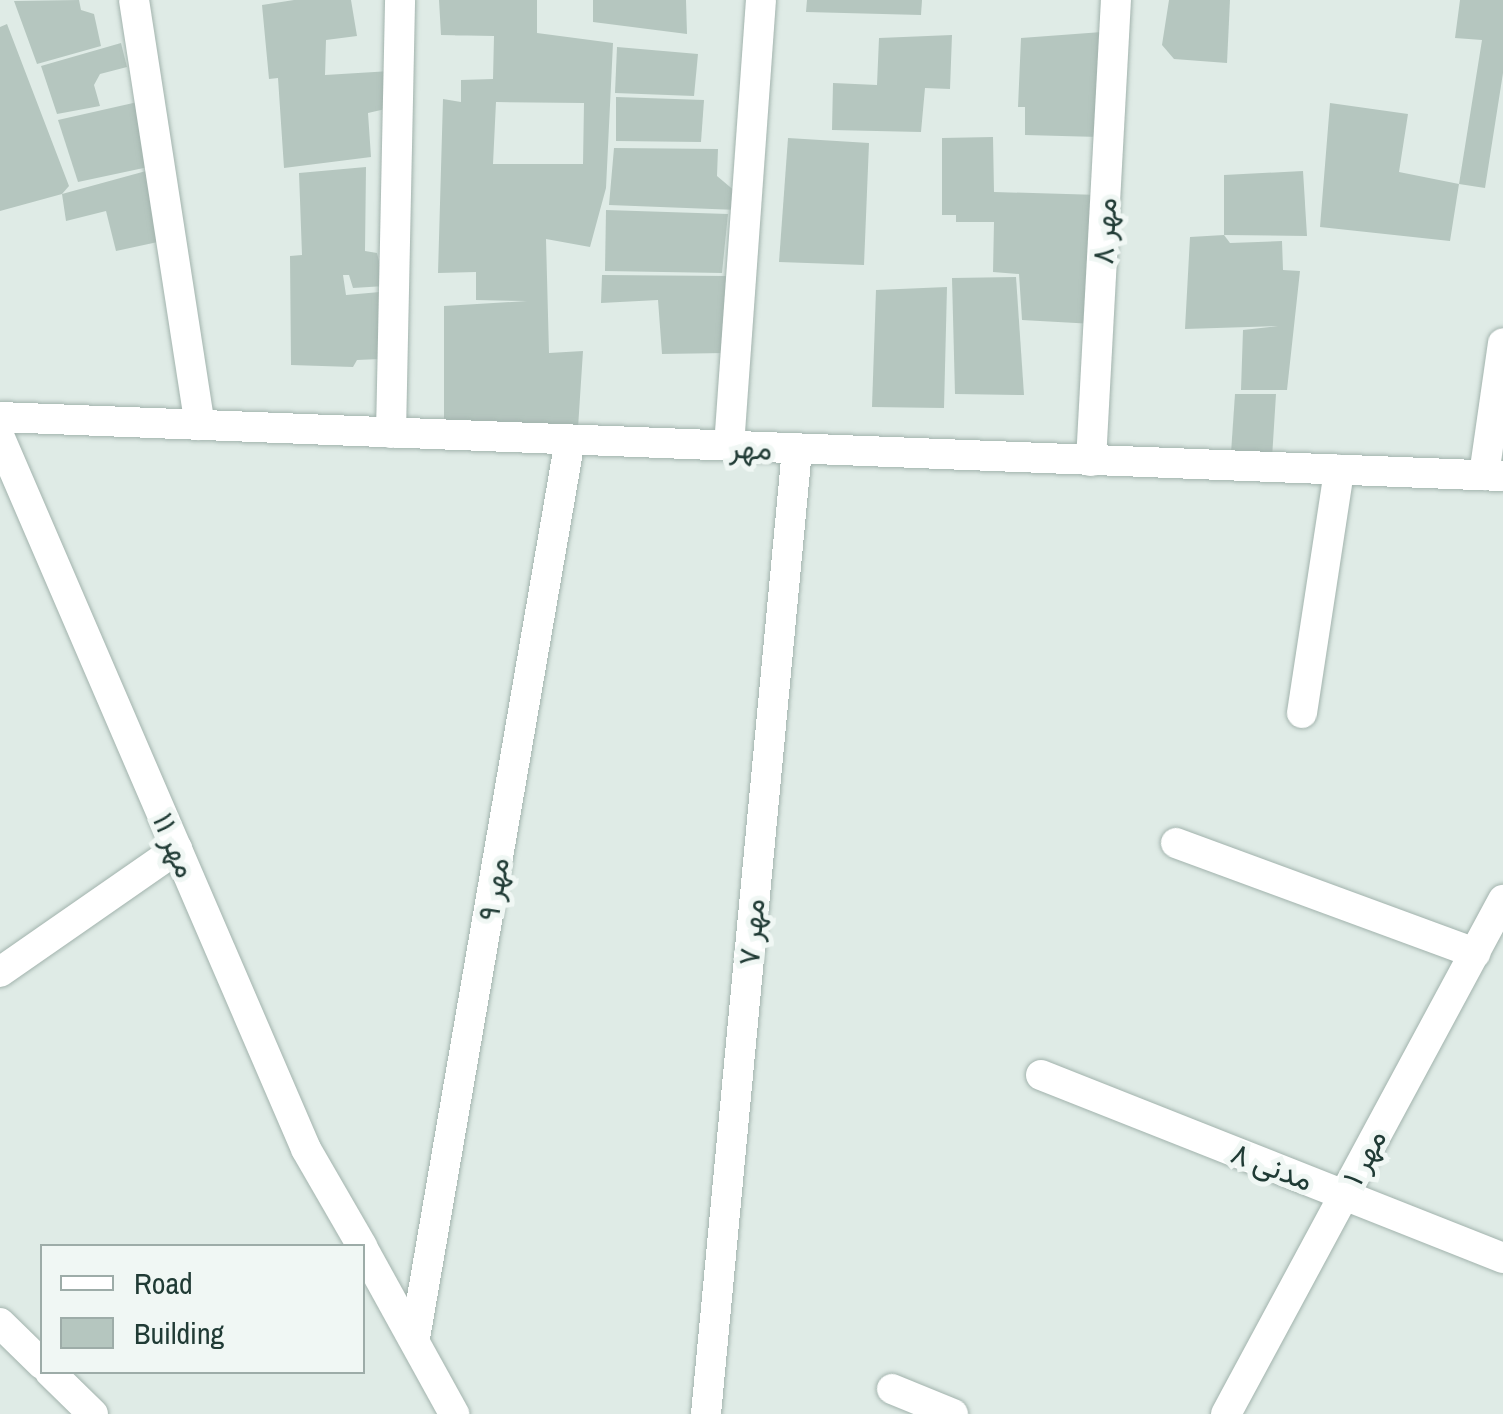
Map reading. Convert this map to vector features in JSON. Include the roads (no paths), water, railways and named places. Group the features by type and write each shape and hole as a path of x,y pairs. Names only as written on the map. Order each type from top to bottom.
{"street":[{"path":"134,0 200,425"},
{"path":"390,433 400,0"},
{"path":"729,446 761,0"},
{"name":"مهر ۸","path":"1091,461 1116,0"},
{"path":"1494,476 1503,342"},
{"name":"مهر","path":"0,417 1494,476"},
{"name":"مهر ۱۱","path":"0,438 306,1149 360,1244"},
{"name":"مهر ۹","path":"415,1338 570,440"},
{"name":"مهر ۷","path":"706,1414 797,450"},
{"path":"1302,713 1339,470"},
{"path":"1176,843 1474,953"},
{"path":"0,972 177,849"},
{"name":"مهر ۱","path":"1226,1414 1503,900"},
{"name":"مدنی ۸","path":"1040,1075 1503,1258"},
{"name":"مهر ۱۱","path":"365,1252 454,1414"},
{"path":"0,1323 40,1362"},
{"path":"52,1374 94,1414"},
{"path":"892,1389 952,1414"}]}
